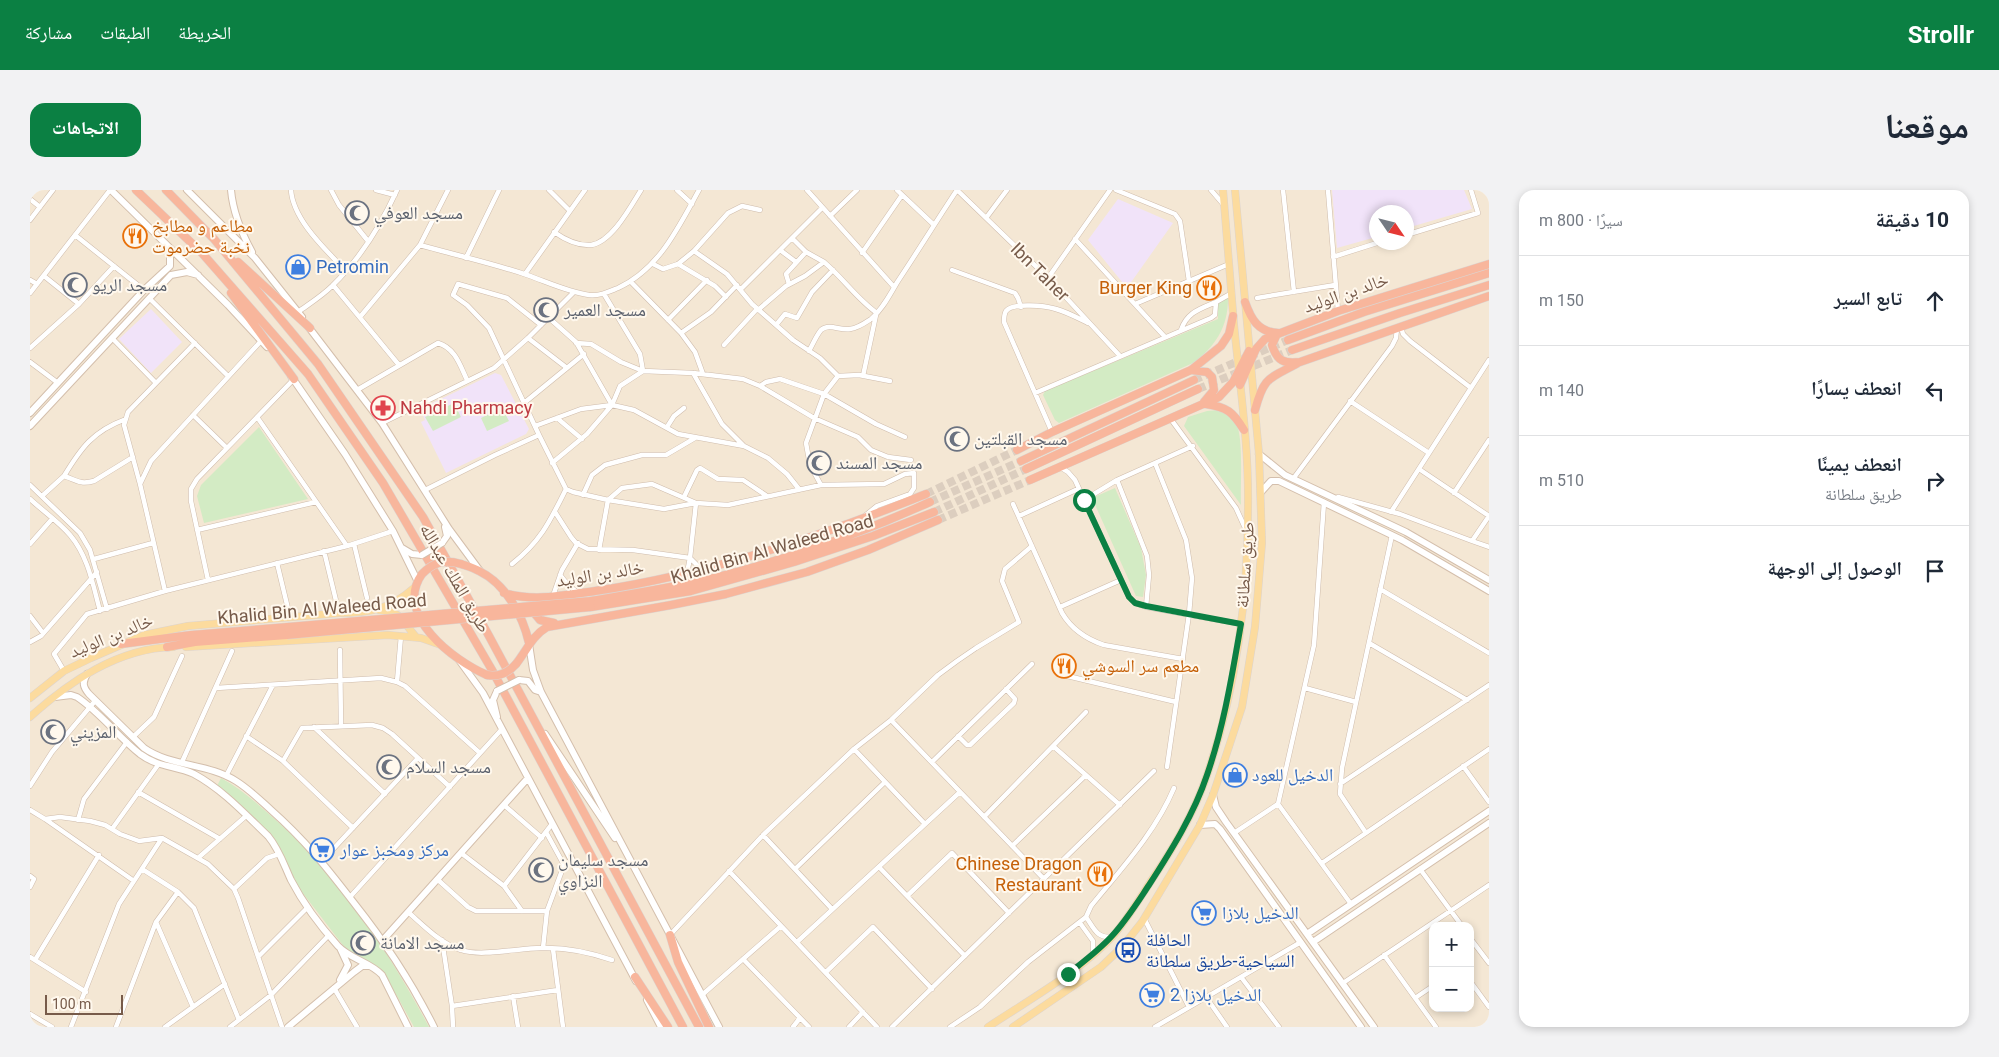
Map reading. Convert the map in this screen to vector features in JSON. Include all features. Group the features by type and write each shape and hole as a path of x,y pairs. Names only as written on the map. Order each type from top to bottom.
{"highway":[{"path":"127,190 155,208"},
{"name":"طريق الملك عبدالله","path":"136,190 202,253 308,374 383,483 496,678 683,1027"},
{"name":"طريق الملك عبدالله","path":"167,191 214,239 318,364 423,517 699,1027"},
{"path":"214,239 310,328"},
{"path":"202,253 294,379"},
{"name":"خالد بن الوليد","path":"1240,385 1250,361 1263,341 1279,333 1338,311 1489,264"},
{"path":"1288,340 1364,312 1489,273"},
{"path":"1292,350 1489,285"},
{"path":"1255,410 1261,390 1266,382 1272,376 1299,362 1489,296"},
{"path":"1245,302 1250,316 1258,326 1266,331 1279,333 1272,345 1277,358 1285,363 1299,362"},
{"path":"1017,450 1052,432 1191,370 1221,346 1229,334 1233,316"},
{"path":"1030,480 1170,418 1204,405 1226,392 1249,351"},
{"path":"1191,370 1207,372 1212,377 1215,385 1212,396 1204,405"},
{"path":"1022,460 1194,380"},
{"path":"1026,469 1198,390"},
{"path":"1204,405 1227,409 1237,418 1244,430"},
{"name":"خالد بن الوليد","path":"504,593 517,597 550,597 618,587 686,573 745,558 864,519 926,494"},
{"name":"Khalid Bin Al Waleed Road","path":"591,604 718,577 755,567 853,535 930,502"},
{"name":"خالد بن الوليد","path":"529,643 522,619 504,593 480,571 450,560 438,562 418,581 417,612 430,634 441,646 459,660 487,675 495,676 503,674 516,664 538,632 557,624 671,605 807,572 868,550 936,516"},
{"name":"Khalid Bin Al Waleed Road","path":"167,647 287,631 591,604 700,589 936,516"},
{"path":"550,597 538,603 535,608 535,614 540,620 557,624"},
{"name":"Khalid Bin Al Waleed Road","path":"121,644 190,634 287,631"},
{"path":"670,935 678,962 709,1027"},
{"path":"634,978 668,1027"}],"main road":[{"path":"110,190 198,275 261,341 294,379 345,454 393,531 418,581"},
{"path":"187,190 255,258 298,312 382,423 450,529 480,571"},
{"path":"231,190 232,206 238,223 255,258"},
{"name":"طريق سلطانة","path":"988,1027 1092,956 1112,937 1130,914 1168,856 1193,808 1207,776 1228,704 1241,624 1248,507 1244,430 1223,190"},
{"name":"طريق سلطانة","path":"1013,1027 1101,967 1123,946 1144,918 1200,825 1213,794 1242,707 1255,627 1262,543 1259,454 1235,190"},
{"path":"30,426 149,298 168,273 171,260 170,253 163,240"},
{"path":"30,413 144,290 168,273 187,272 198,275"},
{"path":"1259,454 1285,475 1406,532 1489,580"},
{"path":"1261,492 1271,481 1279,481 1392,535 1489,591"},
{"path":"400,545 409,552 422,555 442,543 447,533 441,514"},
{"name":"خالد بن الوليد","path":"30,698 64,671 144,635 174,628 340,613 364,613 378,610 402,598 418,581"},
{"path":"378,610 393,611 398,614 416,637"},
{"name":"خالد بن الوليد","path":"30,717 51,698 87,673 142,651 167,647 372,636 416,637 441,646"},
{"path":"529,643 532,670 541,692 719,1027"},
{"path":"459,660 482,693 502,729 661,1027"},
{"path":"87,673 83,683 84,688 95,701 154,755 236,780 297,832 383,940 416,992 434,1027"},
{"path":"496,719 493,700 498,691 519,680 528,681 535,690 541,692"},
{"path":"51,698 71,695 77,697 139,753 158,765 178,768 193,774 212,786 268,836 275,844 307,908 339,947 346,959 348,966 334,988"},
{"path":"526,705 636,870"},
{"path":"383,940 528,778"},
{"path":"1213,794 1216,807 1374,1027"},
{"path":"1307,934 1489,811"},
{"path":"1313,942 1489,823"},
{"path":"1200,825 1215,824 1361,1027"},
{"path":"339,947 375,968 382,976 408,1027"},
{"path":"288,1027 362,966 370,966"}],"street":[{"path":"30,220 53,190"},
{"path":"30,293 110,190"},
{"path":"291,190 297,211 312,235 346,271"},
{"path":"331,190 338,205 368,241"},
{"path":"376,190 395,195"},
{"path":"298,312 333,285 346,271 384,217 397,190"},
{"path":"360,318 420,245 448,190"},
{"path":"466,258 499,190"},
{"path":"549,190 569,210"},
{"path":"525,274 585,190"},
{"path":"554,232 578,244 592,245 608,236 625,217 641,190"},
{"path":"677,190 692,204"},
{"path":"420,245 525,274 574,292 590,295 604,294 631,282 654,264 668,244 699,190"},
{"path":"807,190 894,287"},
{"path":"830,216 857,190"},
{"path":"897,190 934,225"},
{"path":"809,350 818,334 825,328 829,326 849,330 857,328 876,314 957,190"},
{"name":"Ibn Taher","path":"957,190 1048,278 1120,356"},
{"path":"986,218 1007,190"},
{"path":"1048,278 1110,190"},
{"path":"1116,190 1174,214 1180,221 1189,281"},
{"path":"1211,190 1224,206"},
{"path":"1283,190 1294,292"},
{"path":"1328,190 1338,311"},
{"path":"1414,232 1478,213 1471,190"},
{"path":"862,253 902,195"},
{"path":"30,199 40,207"},
{"path":"654,264 663,269 678,264 694,251 728,213 742,206 760,210"},
{"path":"741,289 822,208"},
{"path":"75,235 144,290"},
{"path":"792,238 806,252 824,262 833,270 876,314"},
{"path":"1076,239 1164,337"},
{"path":"1333,257 1369,246"},
{"path":"780,250 796,262"},
{"path":"694,251 727,274 758,309 793,340 820,358 838,376 863,376 890,381"},
{"path":"789,284 786,274 806,252"},
{"path":"724,345 758,309 789,284 805,276 824,262"},
{"path":"678,264 707,280 726,297"},
{"path":"1135,304 1229,264"},
{"path":"30,348 79,304 114,266"},
{"path":"776,325 785,314 797,318 812,292 833,270"},
{"path":"952,270 1015,293 1021,307"},
{"path":"44,276 79,304"},
{"path":"30,280 37,284"},
{"path":"668,320 707,280"},
{"path":"631,282 681,333 695,352 703,374"},
{"path":"541,325 507,298 458,284 453,295 468,305 488,328 566,489 583,495 664,509 696,503 728,504 820,485 884,484 905,474 914,473 914,488 910,494 876,506 868,512 864,519"},
{"path":"333,285 399,365"},
{"path":"681,333 711,312 737,285"},
{"path":"1257,298 1335,285"},
{"path":"382,423 494,368 528,338 574,292"},
{"path":"1181,330 1184,321 1192,312 1232,293"},
{"path":"604,294 640,354 643,371"},
{"path":"149,298 228,376"},
{"path":"1035,393 1211,318 1214,315 1216,302"},
{"path":"1052,432 1004,322 1006,311 1031,305 1056,309 1090,323"},
{"path":"863,376 876,314"},
{"path":"549,318 576,342 612,405"},
{"path":"1399,328 1410,341 1471,388"},
{"path":"1294,479 1392,346 1399,328"},
{"path":"112,338 156,383"},
{"path":"528,338 567,368"},
{"path":"140,484 151,460 261,341"},
{"path":"576,342 591,344 621,362 643,371 693,373 743,379 760,386 814,418 858,437 871,450 888,457 911,460"},
{"path":"165,591 124,425 128,412 194,343"},
{"path":"357,390 438,343 447,346 455,356 467,380"},
{"path":"524,403 584,354"},
{"path":"1391,512 1487,366 1489,360"},
{"path":"30,362 58,383"},
{"path":"552,463 582,439 612,405 620,386 643,371"},
{"path":"693,373 722,424 744,446"},
{"path":"820,485 810,465 806,443 824,394 838,376"},
{"path":"208,580 197,530 191,489 197,479 294,379"},
{"path":"760,386 766,382 780,379 824,394 876,424 904,437"},
{"path":"1350,401 1429,453"},
{"path":"535,426 581,409 612,405 634,410 678,434 744,446 768,458 788,474 799,489"},
{"path":"667,427 674,416 684,408"},
{"path":"193,415 227,448"},
{"path":"257,417 347,546"},
{"path":"558,418 582,439"},
{"path":"1170,418 1193,446 1236,508 1247,536"},
{"path":"42,496 64,476 79,452 93,436 110,425 126,419"},
{"path":"425,490 495,454 539,435"},
{"path":"583,495 592,475 605,465 642,455 666,455 695,438"},
{"path":"1454,493 1489,440"},
{"path":"1084,500 1117,480 1193,446"},
{"path":"64,476 79,483 87,483 94,481 133,457"},
{"path":"1155,463 1186,540 1192,578 1189,614 1167,767"},
{"path":"1060,467 1071,475 1129,597 1135,603 1241,624"},
{"path":"684,497 697,470 700,468 718,479 742,480 767,496"},
{"path":"1419,469 1489,516 1472,542"},
{"path":"1117,480 1147,556 1149,574 1146,606"},
{"path":"599,550 608,500 622,488 652,484 696,503"},
{"path":"30,485 80,533 94,559 107,609"},
{"path":"512,564 533,546 555,512 566,489"},
{"path":"1019,516 1078,489"},
{"path":"1327,494 1391,512 1489,547"},
{"path":"30,499 70,535 80,549 87,564 100,611"},
{"path":"197,530 316,502"},
{"path":"1234,833 1278,804 1314,645 1324,502"},
{"path":"686,573 690,558 696,503"},
{"path":"1013,504 1060,607 1074,629 1094,641 1111,647 1183,659"},
{"path":"555,512 564,528 578,544 588,549 633,550 690,558 701,569"},
{"path":"30,544 52,519"},
{"path":"64,671 54,654 87,614 165,591 347,546 393,531"},
{"path":"1366,833 1340,794 1340,784 1392,535"},
{"path":"94,559 153,543"},
{"path":"354,544 367,598"},
{"path":"550,597 568,558 578,544"},
{"path":"670,935 763,835 854,749 892,720 938,675 956,661 1019,622 1002,581 1005,569 1032,546"},
{"path":"324,552 340,613"},
{"path":"277,563 290,618"},
{"path":"30,642 43,633 97,572"},
{"path":"560,575 578,593"},
{"path":"1060,607 1121,580"},
{"path":"1380,589 1489,653"},
{"path":"30,616 43,633"},
{"path":"397,682 401,636"},
{"path":"1368,644 1467,700"},
{"path":"340,650 341,726"},
{"path":"182,762 232,652"},
{"path":"133,737 154,717 182,656"},
{"path":"932,762 1032,664"},
{"path":"1059,674 1176,702"},
{"path":"216,688 340,682 381,678 405,686 480,753"},
{"path":"226,776 273,685"},
{"path":"1340,784 1489,686"},
{"path":"1305,688 1356,702"},
{"path":"958,736 967,745 970,745 1014,703 1015,699 1006,689"},
{"path":"30,786 52,752 95,701"},
{"path":"984,816 1086,712"},
{"path":"892,720 1044,879"},
{"path":"282,761 302,728 372,725 383,728 450,787"},
{"path":"314,728 385,794"},
{"path":"350,897 502,729"},
{"path":"246,736 282,761 353,828"},
{"path":"78,820 84,799 127,742"},
{"path":"1053,746 1120,805"},
{"path":"854,749 925,824"},
{"path":"1322,863 1489,749"},
{"path":"322,861 418,758"},
{"path":"112,829 158,765"},
{"path":"1463,766 1489,802"},
{"path":"892,1027 1154,771"},
{"path":"1012,846 1086,775"},
{"path":"795,870 885,782"},
{"path":"950,1027 980,1007 1028,962 1086,917 1091,906 1155,824 1168,804 1174,788"},
{"path":"138,792 220,839"},
{"path":"797,942 960,792"},
{"path":"1278,804 1351,904"},
{"path":"504,805 542,838"},
{"path":"30,810 45,818 134,881"},
{"path":"198,858 246,816"},
{"path":"45,818 60,817 105,825 139,841 162,838 198,858 223,876 234,888 282,1027"},
{"path":"504,886 552,824"},
{"path":"543,948 547,911 564,865 546,832"},
{"path":"763,835 832,909"},
{"path":"71,1027 119,904 162,838"},
{"path":"461,853 504,886 522,911"},
{"path":"907,896 952,853 1009,913"},
{"path":"234,888 266,858 279,854"},
{"path":"86,992 32,959 99,855"},
{"path":"879,867 965,956"},
{"path":"142,869 178,892 194,908 239,1020"},
{"path":"1420,869 1459,922"},
{"path":"729,871 877,1027"},
{"path":"30,876 34,879 30,886"},
{"path":"437,879 468,907 476,911 547,911"},
{"path":"1343,983 1489,885"},
{"path":"116,1027 156,922 178,892"},
{"path":"258,957 307,908"},
{"path":"408,912 442,940 460,950 476,952 543,948 579,950 612,960"},
{"path":"1086,917 1098,934 1103,937 1112,937"},
{"path":"1144,918 1189,1007"},
{"path":"156,922 193,1007"},
{"path":"1080,923 1093,941 1092,956"},
{"path":"702,995 781,926"},
{"path":"826,972 873,928 932,988"},
{"path":"230,1027 271,995 329,935"},
{"path":"442,940 452,1006 453,1027"},
{"path":"1155,1027 1300,942"},
{"path":"1474,943 1489,963"},
{"path":"553,949 563,1027"},
{"path":"1483,955 1489,951"},
{"path":"1384,955 1436,1027"},
{"path":"743,959 809,1027"},
{"path":"1241,977 1279,1027"},
{"path":"165,1027 225,984"},
{"path":"1474,986 1489,1007"},
{"path":"334,988 357,1027"},
{"path":"1415,998 1429,989"},
{"path":"452,1006 558,990"},
{"path":"513,996 518,1027"},
{"path":"1206,998 1228,1027"},
{"path":"849,1027 863,1012"},
{"path":"30,1015 52,1027"},
{"path":"792,1027 800,1018"}],"shaded area":[{"path":"30,190 1489,190 1489,1027 30,1027"},
{"path":"1332,190 1464,190 1472,209 1414,226 1414,205 1369,205 1369,239 1337,248"},
{"path":"1118,199 1173,223 1127,288 1088,240"},
{"path":"151,309 182,342 151,373 119,339"},
{"path":"495,373 501,375 529,429 526,434 446,473 421,422 425,420 420,409"}],"green space":[{"path":"1228,298 1226,318 1219,335 1208,350 1193,363 1059,423 1055,420 1043,395 1045,391 1218,319 1218,303"},
{"path":"454,403 461,417 433,431 425,417"},
{"path":"502,408 509,421 487,431 481,418"},
{"path":"1218,410 1233,418 1238,430 1241,451 1241,505 1184,426 1188,417 1207,411"},
{"path":"259,427 308,499 204,523 197,496 201,485"},
{"path":"1115,488 1141,548 1146,575 1143,597 1136,596 1092,498"},
{"path":"221,778 265,810 323,868 381,944 429,1027 414,1027 397,996 377,966 345,948 295,883 273,837 245,809 216,788"}],"tunnel":[{"path":"1194,380 1288,340"},
{"path":"1198,389 1292,350"},
{"path":"926,494 1017,450"},
{"path":"930,502 1021,461"},
{"path":"934,512 1026,469"},
{"path":"938,520 1030,480"}],"place":[{"name":"مسجد العوفي","path":"357,213"},
{"name":"مطاعم و مطابخ نخبة حضرموت","path":"135,236"},
{"name":"Petromin","path":"298,267"},
{"name":"مسجد الريو","path":"75,285"},
{"name":"Burger King","path":"1209,288"},
{"name":"مسجد العمير","path":"546,310"},
{"name":"Nahdi Pharmacy","path":"383,408"},
{"name":"مسجد القبلتين","path":"957,439"},
{"name":"مسجد المسند","path":"819,463"},
{"name":"مطعم سر السوشي","path":"1064,666"},
{"name":"المزيني","path":"53,732"},
{"name":"مسجد السلام","path":"389,767"},
{"name":"الدخيل للعود","path":"1235,775"},
{"name":"مركز ومخبز عوار","path":"322,850"},
{"name":"مسجد سليمان النزاوي","path":"541,870"},
{"name":"Chinese Dragon Restaurant","path":"1100,874"},
{"name":"الدخیل بلازا","path":"1204,913"},
{"name":"مسجد الامانة","path":"363,943"},
{"name":"الحافلة السياحية-طريق سلطانة","path":"1128,950"},
{"name":"الدخیل بلازا 2","path":"1152,995"}],"route":[{"path":"1068,974 1092,956 1112,937 1130,914 1168,856 1193,808 1207,776 1228,704 1241,624 1135,603 1129,597 1084,500"}]}
